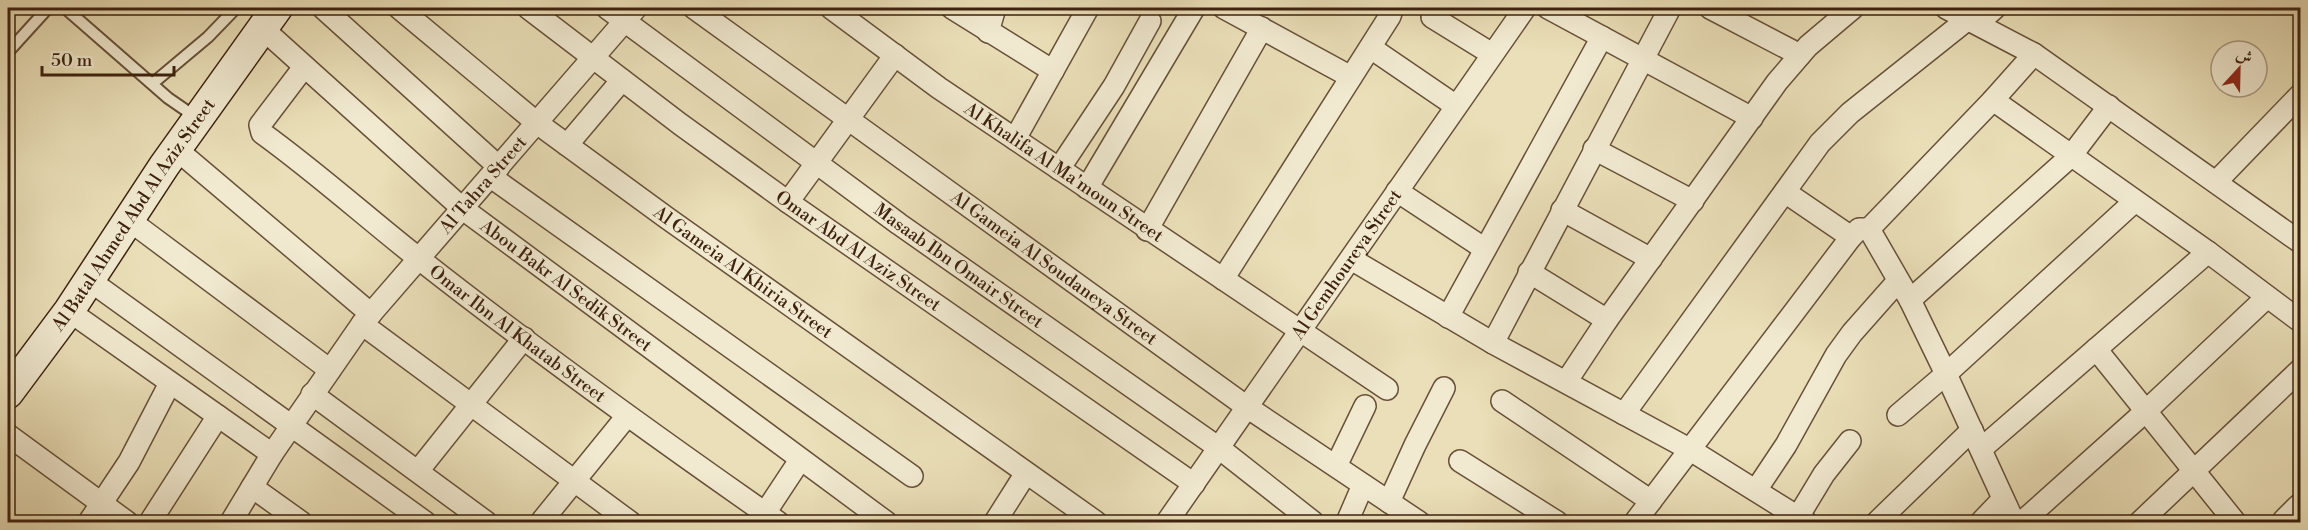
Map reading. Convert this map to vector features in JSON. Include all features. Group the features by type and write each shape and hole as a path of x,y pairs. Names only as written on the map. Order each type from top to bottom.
{"main road":[{"name":"Al Batal Ahmed Abd Al Aziz Street","path":"11,383 69,310 197,118 269,18"}],"street":[{"path":"323,8 495,172 912,476"},
{"name":"Al Gameia Al Khiria Street","path":"399,8 537,123 1026,473 1070,515 1096,522"},
{"name":"Omar Abd Al Aziz Street","path":"528,8 788,202 1194,484"},
{"name":"Masaab Ibn Omair Street","path":"607,8 630,15 816,163 899,224 1219,448 1313,522"},
{"name":"Al Gameia Al Soudaneya Street","path":"694,8 1247,407 1414,521"},
{"name":"Al Khalifa Al Ma'moun Street","path":"831,8 939,88 1147,230 1387,389"},
{"path":"952,8 1053,71"},
{"path":"988,32 995,8"},
{"path":"1015,139 1088,8"},
{"path":"1087,188 1194,8"},
{"path":"1224,8 1351,77"},
{"path":"1223,279 1371,48 1390,16 1389,8"},
{"name":"Al Gemhoureya Street","path":"1167,522 1525,8"},
{"path":"1548,8 1752,118"},
{"path":"1493,343 1670,8"},
{"path":"1710,8 1800,55"},
{"path":"1566,382 1607,320 1777,82 1800,55 1853,8"},
{"path":"1946,8 2034,54 2301,242"},
{"path":"1624,414 1820,143 1836,126 1973,21 1995,8"},
{"name":"Al Tahra Street","path":"231,522 290,426 366,319 464,209 630,15"},
{"path":"1432,17 1492,54"},
{"name":"Abou Bakr Al Sedik Street","path":"269,18 304,67 464,209 885,522"},
{"path":"1059,168 1114,86 1150,21"},
{"path":"1147,230 1262,28"},
{"path":"1448,317 1602,37"},
{"path":"1371,48 1456,106"},
{"path":"1635,522 1689,449 1860,232 1993,100 2034,54"},
{"path":"788,202 896,55"},
{"name":"Omar Ibn Al Khatab Street","path":"304,67 260,125 260,130 420,259 524,338 627,416 772,518"},
{"path":"567,145 622,80"},
{"path":"2216,182 2301,95"},
{"path":"1993,100 2208,252 2301,321"},
{"path":"1910,300 2071,156 2109,106"},
{"path":"176,149 366,319 470,405 576,480 630,522"},
{"path":"1594,149 1693,201"},
{"path":"1397,191 1485,249"},
{"path":"1785,192 1860,232 1898,281 1910,300 1946,374 2014,522"},
{"path":"1898,415 2135,201"},
{"path":"1562,210 1652,258"},
{"path":"129,220 330,370"},
{"path":"1877,522 1977,440 2096,349 2208,252"},
{"path":"1351,258 1493,343 1689,449 1802,520 1824,474 1850,441"},
{"path":"1529,272 1607,320"},
{"path":"89,280 425,522"},
{"path":"1756,490 1785,445 1836,355 1851,333 1898,281"},
{"path":"2022,522 2146,411 2267,297"},
{"path":"69,310 272,454"},
{"path":"418,471 524,338"},
{"path":"2096,349 2235,522"},
{"path":"2140,522 2301,370"},
{"path":"89,522 134,452 170,383"},
{"path":"1389,502 1444,388"},
{"path":"312,394 486,522"},
{"path":"1502,401 1651,501"},
{"path":"1336,466 1365,406"},
{"path":"150,522 218,416"},
{"path":"542,522 627,416"},
{"path":"8,435 127,522"},
{"path":"772,518 800,460"},
{"path":"1460,461 1557,522"},
{"path":"995,522 1026,473"},
{"path":"1347,522 1363,485"},
{"path":"252,487 301,522"},
{"path":"1981,522 2003,499"},
{"path":"2286,522 2301,508"}],"lane":[{"path":"8,52 48,8"},
{"path":"65,8 152,84 197,118"},
{"path":"152,84 208,37 236,8"}]}
